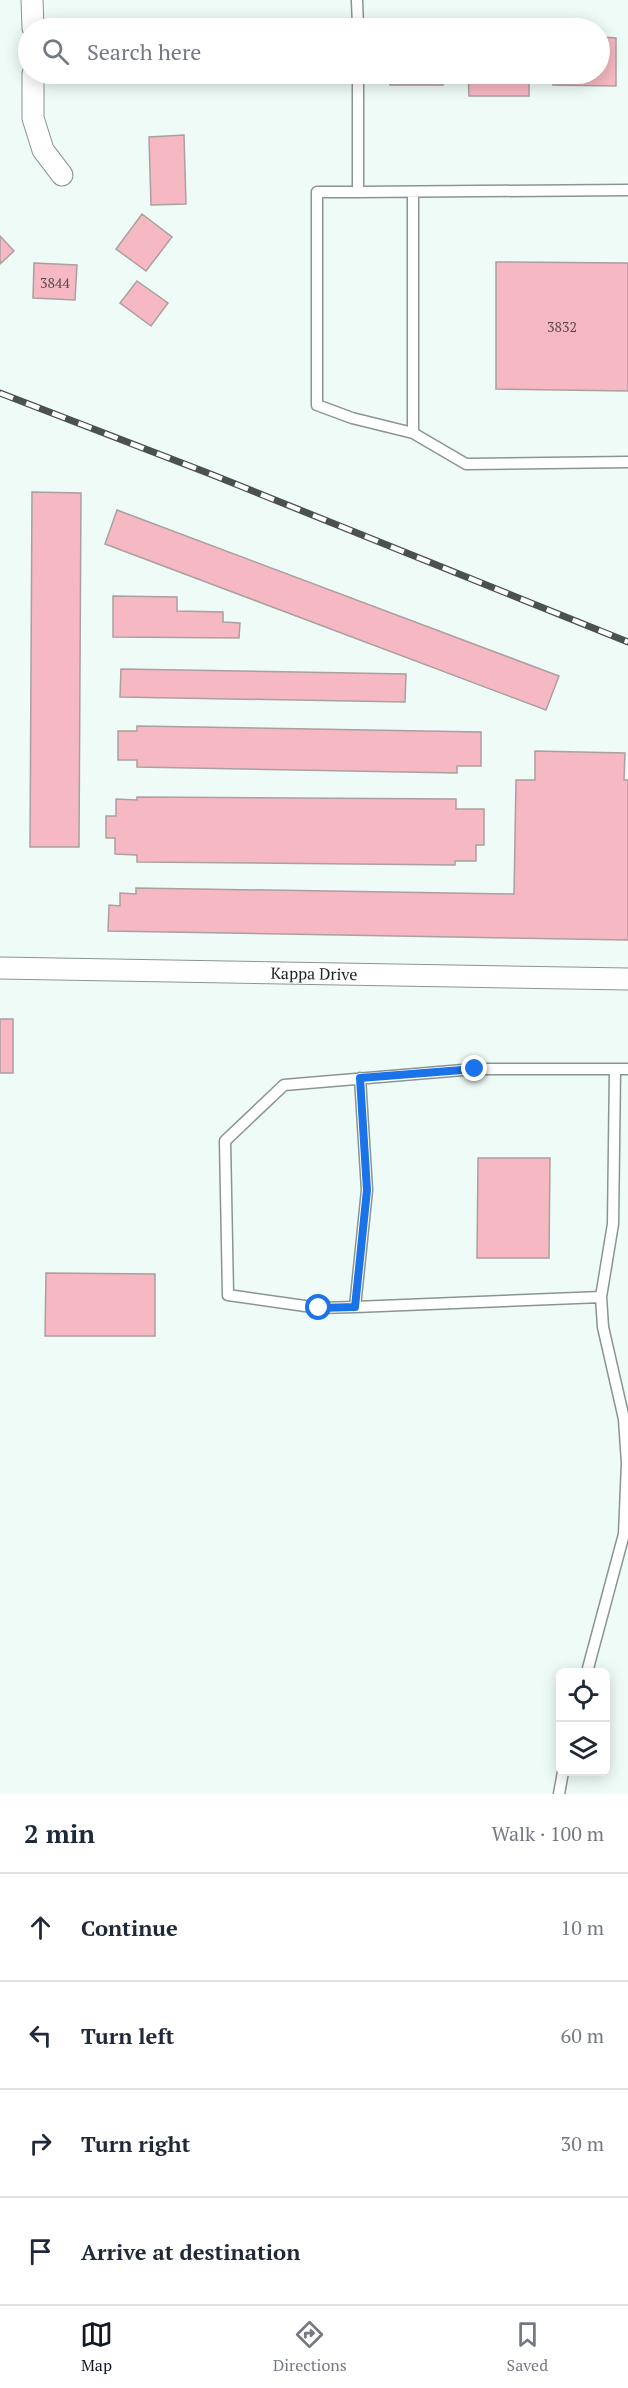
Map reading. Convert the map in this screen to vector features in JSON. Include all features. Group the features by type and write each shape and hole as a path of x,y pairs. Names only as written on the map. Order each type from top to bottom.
{"street":[{"path":"32,0 33,18"},
{"path":"33,84 33,118 43,150 62,175"},
{"name":"Kappa Drive","path":"0,968 628,980"}],"lane":[{"path":"357,0 357,18"},
{"path":"358,84 358,192"},
{"path":"628,190 317,192 317,405 352,418 412,434 466,464 628,462"},
{"path":"412,193 412,434"},
{"path":"602,1297 319,1308 228,1295 225,1141 284,1085 475,1069 628,1069"},
{"path":"588,1668 624,1534 627,1463 624,1419 603,1327 602,1297 613,1224 615,1069"},
{"path":"355,1307 367,1190 360,1078"},
{"path":"559,1794 562,1776"}],"building":[{"path":"610,38 616,38 616,86 553,85 610,84"},
{"path":"390,84 443,84 443,85"},
{"path":"468,84 529,84 529,96 469,96"},
{"path":"184,135 186,204 151,205 149,137"},
{"path":"142,214 172,237 146,271 116,249"},
{"path":"0,236 14,251 0,264"},
{"path":"496,262 628,263 628,391 496,389"},
{"path":"34,263 77,265 75,300 33,298"},
{"path":"137,281 168,303 151,326 120,303"},
{"path":"32,492 81,493 79,847 30,847"},
{"path":"117,510 559,676 546,710 105,544"},
{"path":"113,596 177,597 177,611 223,612 223,622 240,623 239,638 113,637"},
{"path":"121,669 406,674 405,702 120,697"},
{"path":"137,726 481,732 481,766 457,766 457,773 137,767 137,760 118,760 118,731 137,731"},
{"path":"535,751 625,753 624,780 628,780 628,940 108,931 109,905 120,906 120,893 136,894 136,888 514,894 516,780 535,780"},
{"path":"137,797 456,799 456,809 484,809 484,845 476,845 476,861 455,861 455,865 137,862 137,855 115,854 115,838 106,838 106,816 116,816 116,799 137,800"},
{"path":"0,1019 13,1019 13,1073 0,1073"},
{"path":"478,1158 550,1158 549,1258 477,1258"},
{"path":"46,1273 155,1274 155,1336 45,1336"}],"railway":[{"path":"0,393 213,475 628,642"}],"route":[{"path":"319,1308 355,1307 367,1190 360,1078 475,1069"}]}
